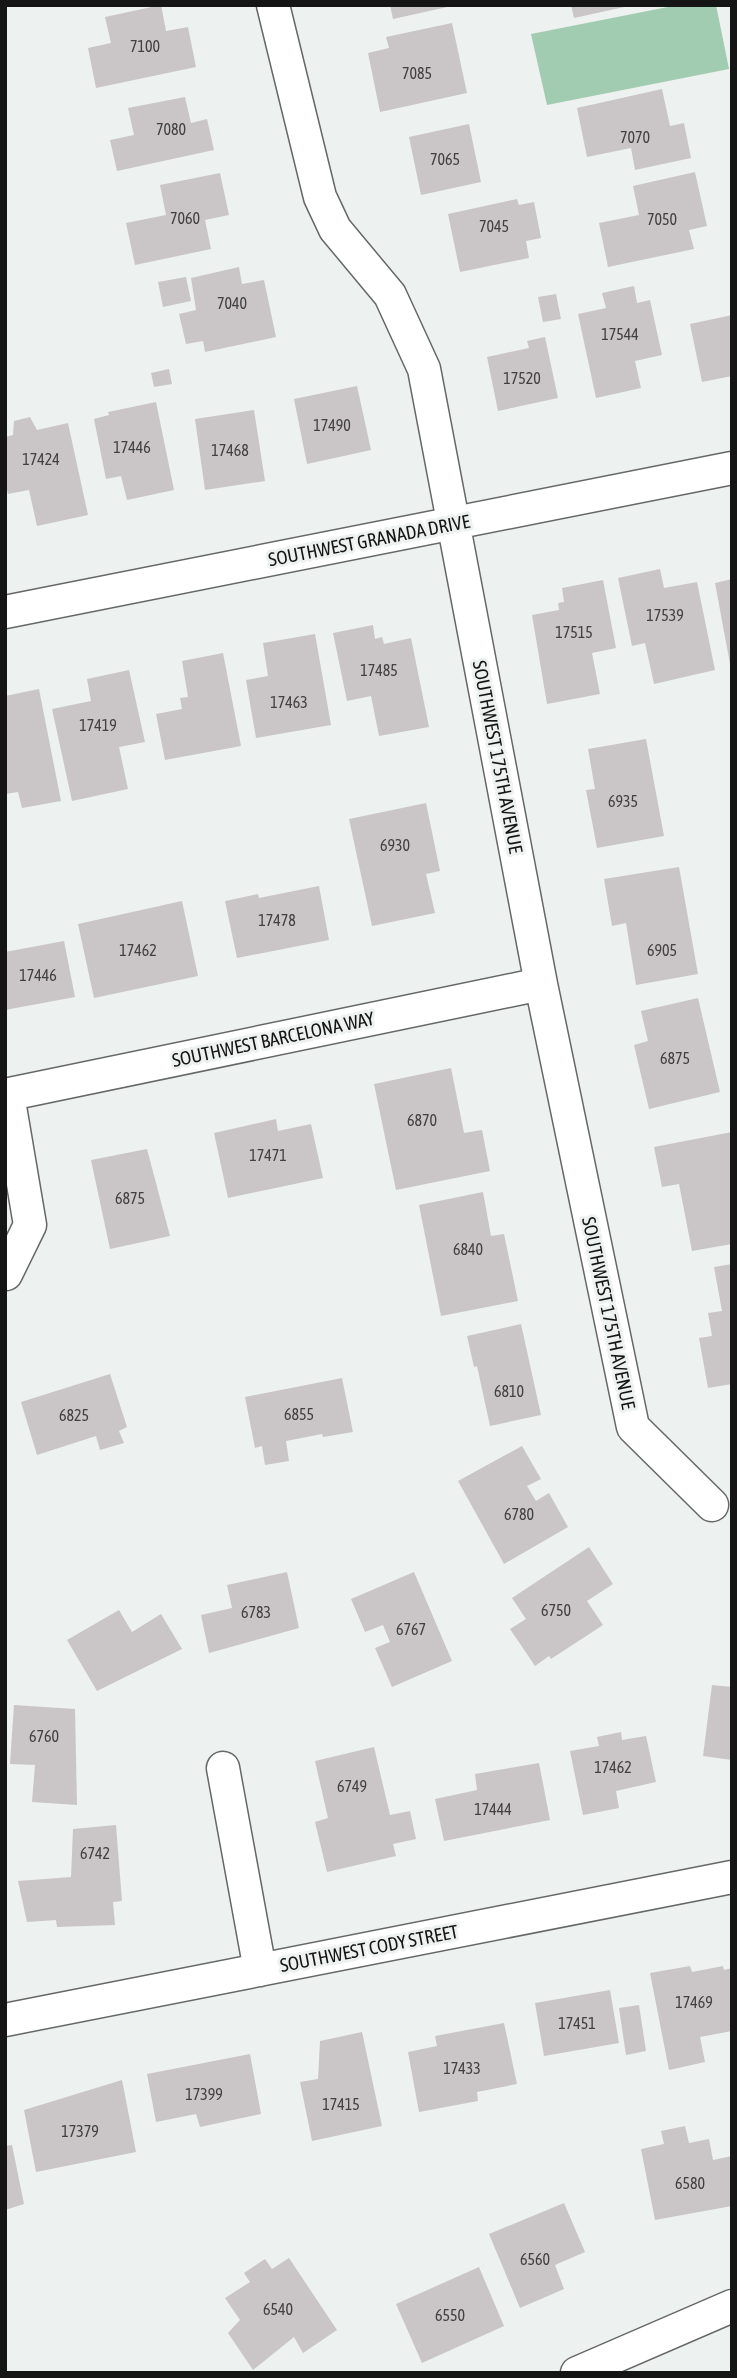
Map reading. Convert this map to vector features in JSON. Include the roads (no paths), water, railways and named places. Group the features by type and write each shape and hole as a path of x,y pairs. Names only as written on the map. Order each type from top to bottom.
{"street":[{"name":"SOUTHWEST 175TH AVENUE","path":"273,5 320,197 335,229 390,295 424,369 541,984 633,1427 712,1505"},
{"name":"SOUTHWEST GRANADA DRIVE","path":"5,612 732,468"},
{"name":"SOUTHWEST BARCELONA WAY","path":"7,1095 541,984"},
{"path":"6,1274 30,1225 7,1095"},
{"path":"223,1768 260,1970"},
{"name":"SOUTHWEST CODY STREET","path":"5,2020 732,1877"},
{"path":"577,2373 732,2306"}]}
